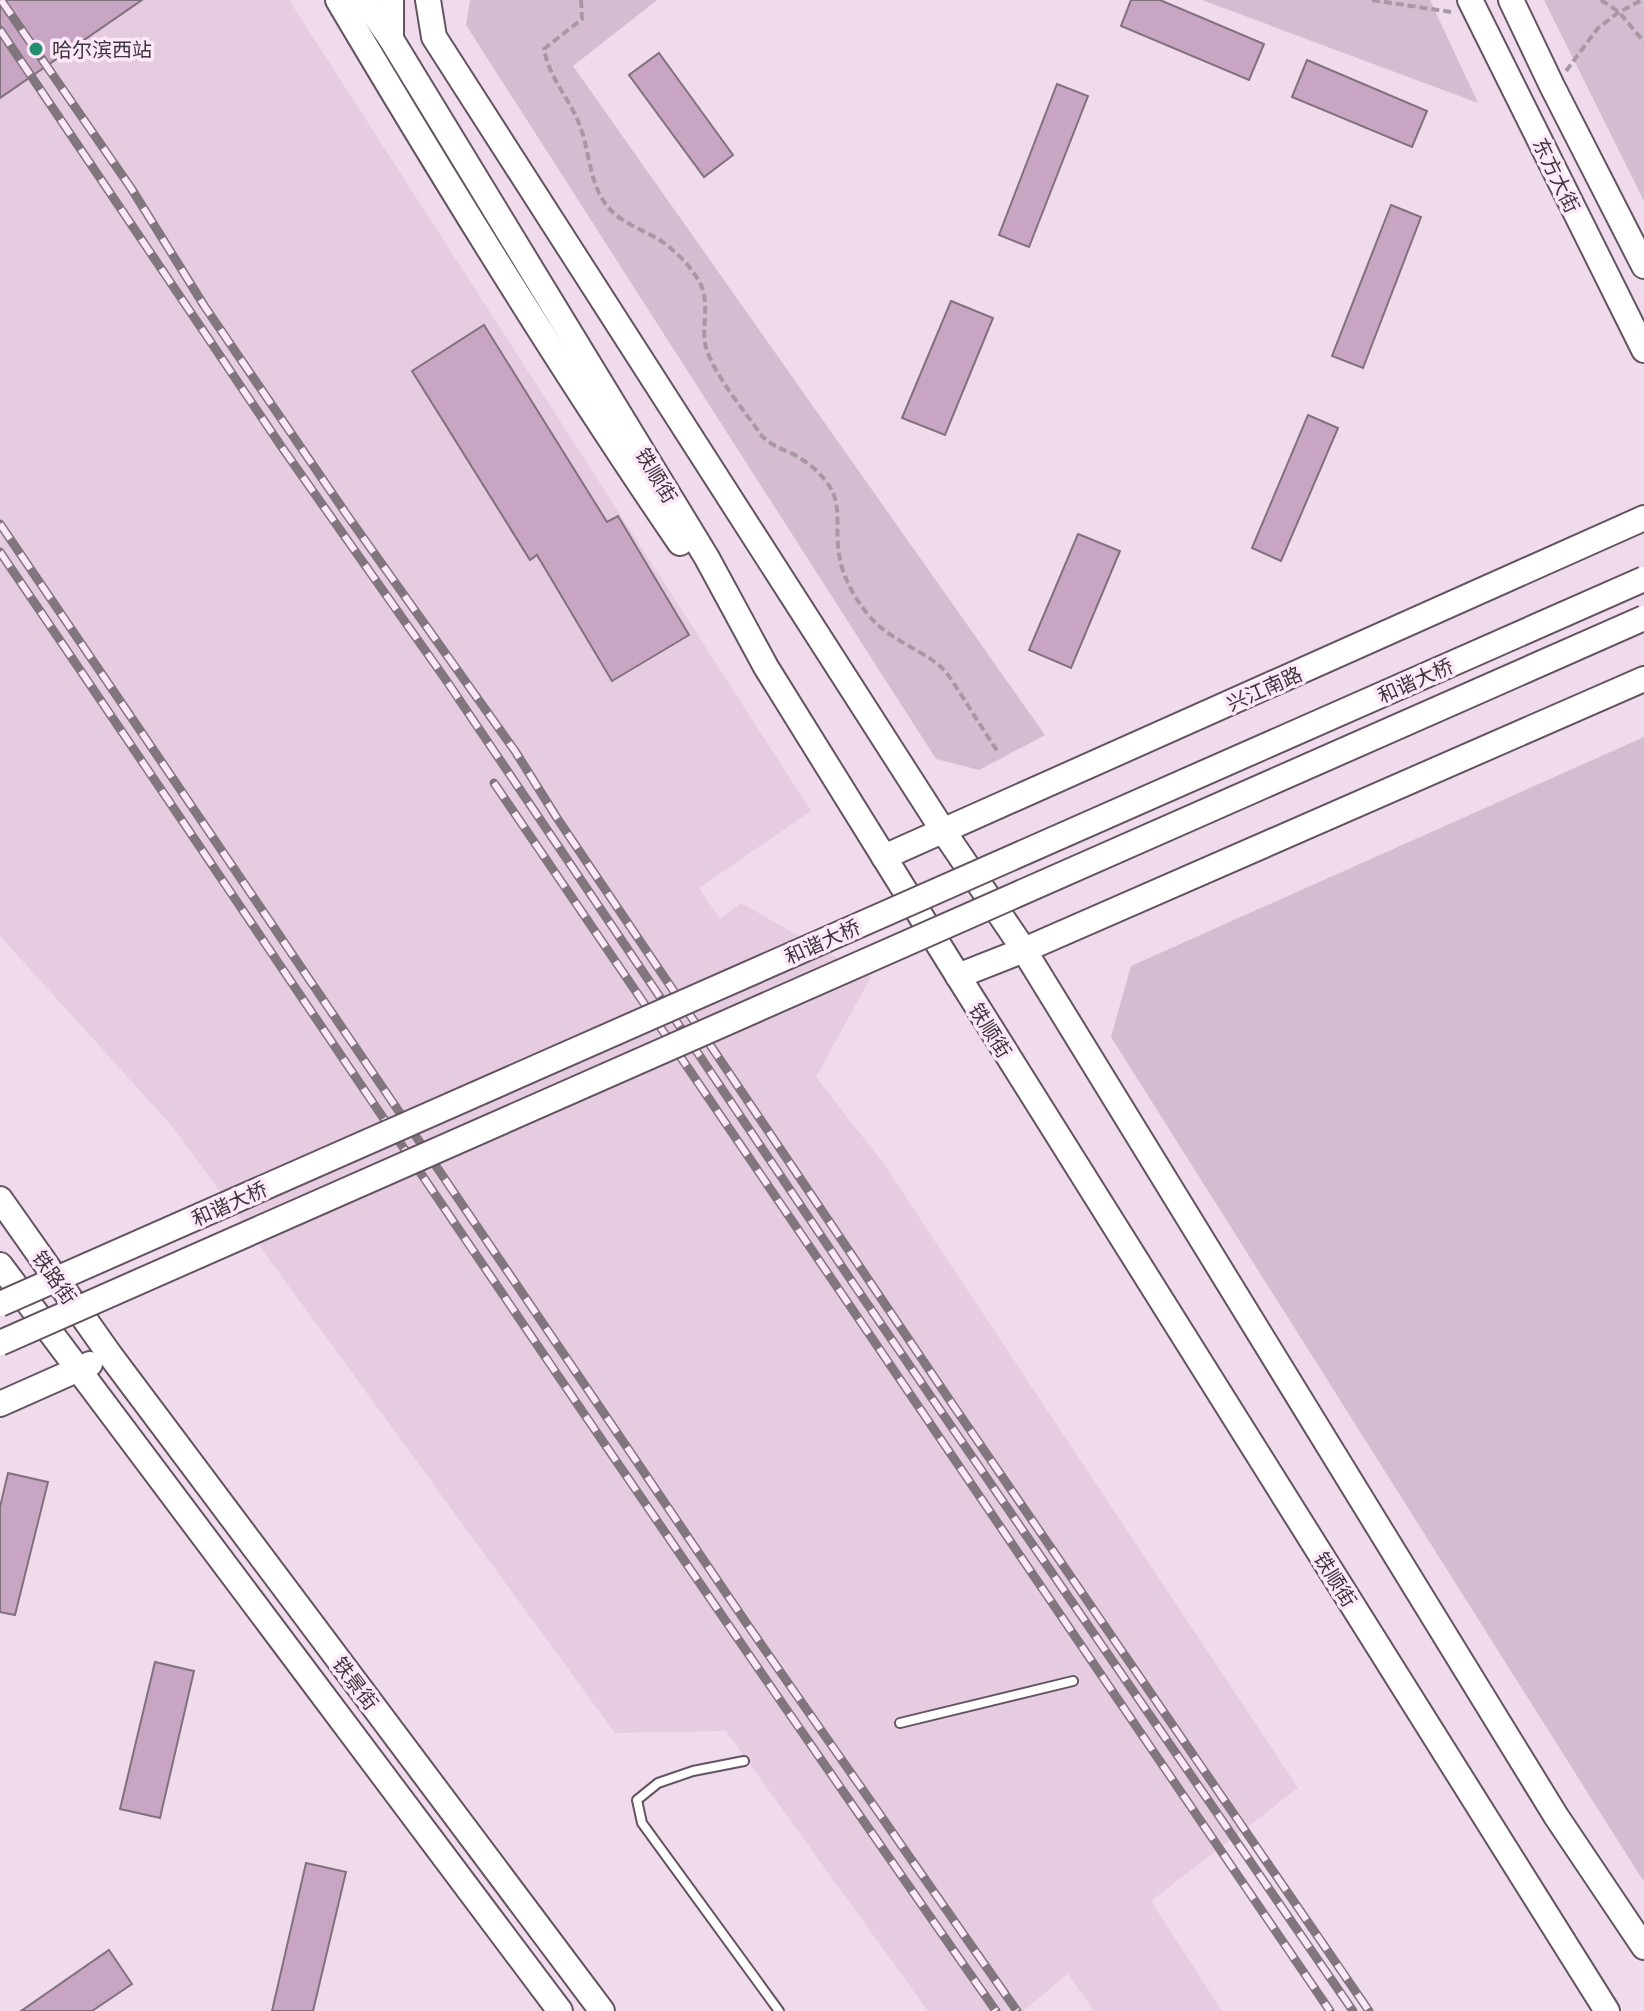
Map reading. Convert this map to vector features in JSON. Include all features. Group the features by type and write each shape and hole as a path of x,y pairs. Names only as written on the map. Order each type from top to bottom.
{"main road":[{"path":"338,0 406,115 617,451 766,667"},
{"name":"铁顺街","path":"364,0 391,39 707,558 766,667 1607,2011"},
{"path":"391,0 391,39"},
{"path":"428,0 434,37 944,832 1024,950 1556,1816 1644,1947"},
{"name":"东方大街","path":"1511,0 1644,266"},
{"name":"东方大街","path":"1474,8 1644,350"},
{"name":"兴江南路","path":"884,857 1644,518"},
{"name":"和谐大桥","path":"0,1304 1644,579"},
{"name":"和谐大桥","path":"0,1343 1644,618"},
{"path":"958,976 1644,679"},
{"name":"铁路街","path":"0,1199 9,1230 110,1355"},
{"name":"铁路街","path":"0,1265 78,1370"},
{"path":"0,1404 110,1355"},
{"name":"铁景街","path":"110,1355 602,2011"},
{"name":"铁景街","path":"78,1370 560,2011"}],"lane":[{"path":"900,1723 1073,1681"},
{"path":"744,1761 693,1771 658,1783 637,1800 642,1823 779,2011"}],"path":[{"path":"581,0 582,19 544,49 547,64 580,124 592,176 601,196 614,214 675,251 700,283 705,298 705,341 710,359 762,436 774,447 792,454 819,473 836,497 841,566 856,597 883,628 942,668 998,752"},
{"path":"1372,0 1474,8"},
{"path":"1601,0 1619,12 1644,42"},
{"path":"1552,86 1598,28 1642,0"}],"shaded area":[{"path":"0,0 289,0 811,811 699,888 720,919 741,903 871,977 816,1077 883,1163 1298,1788 1151,1901 1222,2011 1094,2011 1068,1974 1023,2011 928,2011 726,1731 615,1733 172,1126 0,936"},
{"path":"470,0 657,0 573,66 1045,735 979,770 936,759 466,25"},
{"path":"1202,0 1430,0 1478,103"},
{"path":"1544,0 1644,0 1644,201"},
{"path":"1644,737 1644,1882 1111,1037 1131,966"}],"building":[{"name":"哈尔滨西站","path":"0,0 142,0 0,98"},
{"path":"1131,0 1160,0 1264,44 1249,80 1121,26"},
{"path":"659,53 733,155 704,177 629,75"},
{"path":"1307,60 1427,111 1412,147 1292,97"},
{"path":"1057,84 1088,96 1029,247 999,235"},
{"path":"1391,205 1421,217 1363,368 1332,356"},
{"path":"951,301 993,318 945,435 902,418"},
{"path":"484,325 607,522 618,516 689,635 612,681 537,555 530,560 412,371"},
{"path":"1308,415 1338,428 1281,561 1252,548"},
{"path":"1078,534 1120,551 1071,668 1029,650"},
{"path":"8,1473 48,1482 15,1615 0,1612 0,1507"},
{"path":"155,1662 194,1671 160,1818 120,1809"},
{"path":"306,1863 346,1872 313,2011 272,2011"},
{"path":"109,1950 132,1984 92,2011 21,2011"}],"railway":[{"path":"1,0 131,188 205,307 347,515 515,751 953,1405 1369,2011"},
{"path":"0,30 281,446 446,680 857,1289 1353,2011"},
{"path":"0,524 747,1624 1017,2011"},
{"path":"0,552 620,1466 996,2011"},
{"path":"494,783 1330,2011"}],"place":[{"name":"哈尔滨西站","path":"36,49"}]}
